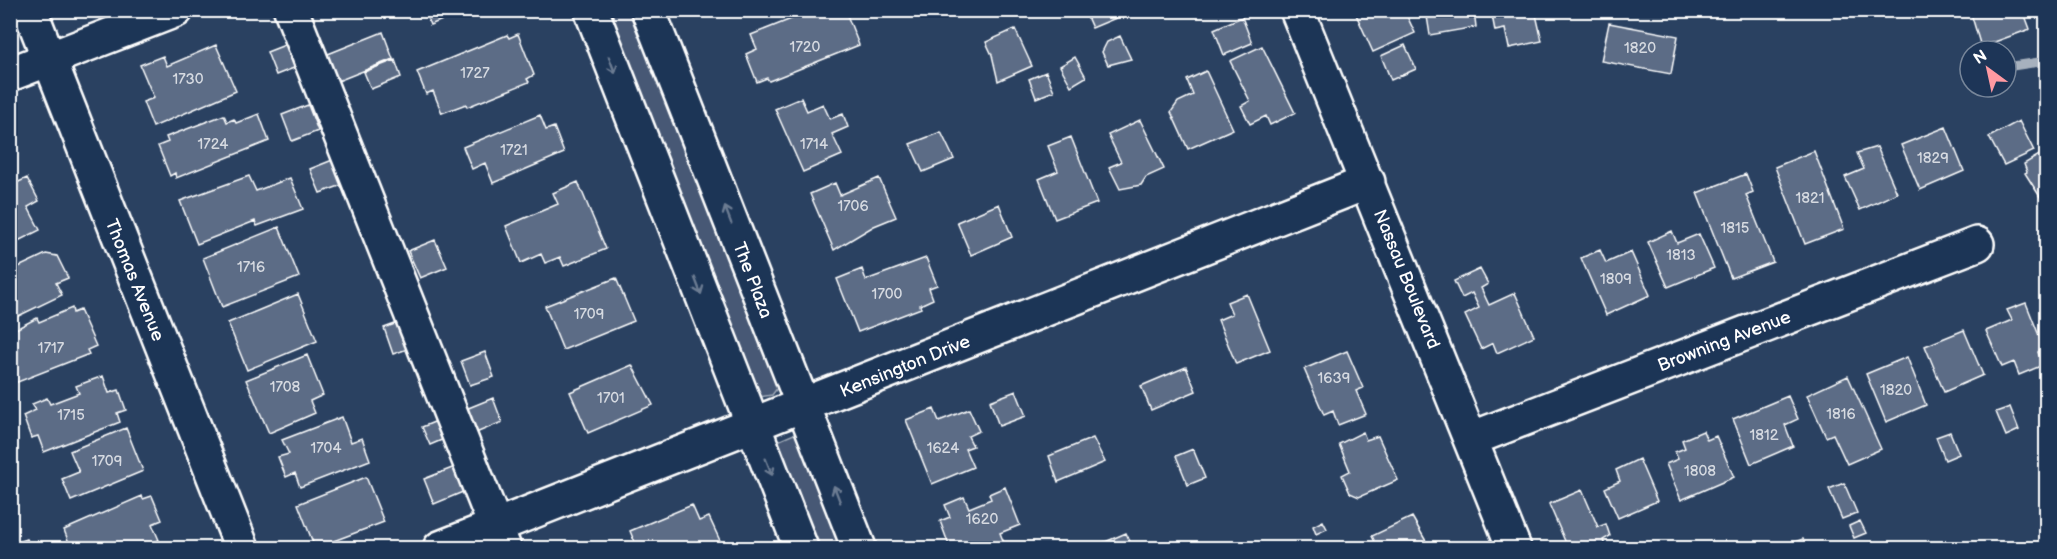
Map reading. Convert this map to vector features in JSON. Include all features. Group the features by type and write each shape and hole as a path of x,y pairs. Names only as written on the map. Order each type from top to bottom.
{"street":[{"name":"Thomas Avenue","path":"30,10 242,549"},
{"path":"10,74 176,10"},
{"path":"291,10 500,538"},
{"path":"591,10 801,549"},
{"name":"The Plaza","path":"648,10 859,549"},
{"name":"Nassau Boulevard","path":"1297,10 1514,549"},
{"name":"Kensington Drive","path":"440,549 500,538 753,427 1368,182"},
{"name":"Browning Avenue","path":"1471,439 1977,243"}],"shaded area":[{"path":"600,11 638,11 781,383 772,395 759,397"},
{"path":"794,434 800,435 848,548 811,548 776,446 780,440"}],"building":[{"path":"424,10 467,10 430,25"},
{"path":"814,10 845,10 859,45 769,81 767,78 757,82 746,54 757,49 751,35"},
{"path":"1084,10 1135,10 1092,28"},
{"path":"1354,10 1404,10 1415,33 1373,52"},
{"path":"1426,10 1474,10 1476,27 1430,35"},
{"path":"1491,10 1535,10 1542,41 1509,48 1505,29 1495,31"},
{"path":"1970,10 2023,10 2030,29 2003,39 1979,39"},
{"path":"1242,17 1252,43 1224,55 1214,29"},
{"path":"1609,23 1678,36 1671,74 1601,61"},
{"path":"1015,29 1032,66 998,81 992,55 986,42"},
{"path":"383,32 393,59 333,83 323,56"},
{"path":"518,34 534,75 527,79 529,82 467,107 466,104 442,113 433,91 426,94 417,72 507,35 509,38"},
{"path":"1120,36 1131,59 1108,65 1102,52 1107,42"},
{"path":"295,41 304,64 276,75 267,52"},
{"path":"216,45 236,91 153,127 143,102 154,98 140,65 163,56 167,66"},
{"path":"1405,45 1416,69 1391,80 1381,56"},
{"path":"1262,46 1295,113 1270,125 1266,116 1250,124 1241,106 1250,101 1230,61"},
{"path":"1075,57 1086,77 1071,86 1060,66"},
{"path":"395,60 401,77 371,89 364,72"},
{"path":"1206,71 1233,129 1188,149 1171,112 1178,102 1193,95 1187,80"},
{"path":"1046,72 1054,91 1036,98 1029,79"},
{"path":"801,98 807,111 823,104 830,119 843,114 848,127 832,134 842,155 803,172 775,109"},
{"path":"308,105 318,131 292,141 282,115"},
{"path":"259,114 269,141 176,178 175,173 170,176 158,146 168,142 166,137 224,115 227,122 234,119 236,123"},
{"path":"540,115 546,130 554,127 564,153 493,183 485,163 472,169 463,147"},
{"path":"1140,120 1164,169 1146,177 1141,185 1120,189 1109,167 1121,162 1108,135"},
{"path":"2019,121 2034,151 2004,165 1989,137"},
{"path":"1946,127 1964,171 1920,190 1901,145"},
{"path":"941,132 954,159 923,172 910,144"},
{"path":"1071,137 1097,203 1055,219 1039,179 1058,171 1048,146"},
{"path":"1877,147 1897,193 1860,210 1845,177 1864,169 1857,153"},
{"path":"1814,151 1844,229 1805,244 1775,167"},
{"path":"2046,151 2046,201 2044,203 2025,173 2027,172 2024,164"},
{"path":"335,159 345,184 320,193 310,169"},
{"path":"1746,174 1753,192 1746,195 1773,262 1731,278 1697,193"},
{"path":"249,176 256,191 290,178 303,209 257,226 255,221 197,244 180,201"},
{"path":"27,178 39,201 28,207 40,230 10,245 10,186"},
{"path":"879,178 896,217 874,226 834,250 810,194 835,183 840,195"},
{"path":"578,182 606,249 564,266 560,257 545,263 541,254 521,263 506,226 558,204 553,193"},
{"path":"999,204 1012,237 971,255 957,222"},
{"path":"279,227 299,277 222,307 203,258"},
{"path":"1672,231 1677,243 1699,234 1714,268 1668,287 1648,242"},
{"path":"435,240 447,267 420,278 408,251"},
{"path":"1600,250 1606,263 1631,252 1650,295 1606,315 1581,258"},
{"path":"46,254 57,256 68,278 56,283 62,295 10,320 10,271"},
{"path":"926,258 937,285 929,288 933,299 920,305 921,308 858,332 837,279 862,269 866,280"},
{"path":"1480,269 1488,284 1481,288 1489,305 1515,293 1534,336 1497,353 1493,343 1481,349 1465,315 1479,308 1472,293 1462,298 1454,281"},
{"path":"616,278 634,321 563,350 545,306"},
{"path":"298,294 317,341 247,370 228,323"},
{"path":"1247,294 1270,350 1236,364 1218,320 1232,314 1227,302"},
{"path":"2026,303 2044,348 2038,352 2043,365 2019,375 2014,362 2002,367 1986,331 2012,320 2007,310"},
{"path":"72,308 73,313 80,310 96,346 87,350 89,354 10,385 10,332 37,318 39,322"},
{"path":"406,320 416,346 393,354 384,328"},
{"path":"1964,330 1983,375 1944,392 1925,346"},
{"path":"1347,351 1363,388 1356,391 1366,414 1338,425 1333,411 1324,415 1304,369"},
{"path":"485,352 494,377 470,385 461,361"},
{"path":"307,355 323,395 310,401 315,413 269,433 246,380"},
{"path":"1907,357 1926,405 1886,422 1866,374"},
{"path":"632,365 653,405 588,433 570,392"},
{"path":"1186,367 1196,391 1151,410 1141,386"},
{"path":"103,376 109,393 119,390 126,410 117,413 120,422 44,452 38,436 31,438 23,416 36,410 32,404 47,398 50,404 79,393 76,386"},
{"path":"1848,376 1881,449 1847,464 1833,434 1826,437 1807,395"},
{"path":"1016,391 1026,416 999,426 990,401"},
{"path":"1788,396 1798,419 1785,425 1793,446 1751,464 1733,419"},
{"path":"493,398 502,422 476,433 466,409"},
{"path":"2010,407 2019,430 2006,436 1996,412"},
{"path":"934,409 939,421 969,409 979,431 968,436 973,446 965,449 973,467 932,484 906,420"},
{"path":"342,417 351,442 362,438 370,460 300,487 295,473 286,477 278,457 289,454 282,440"},
{"path":"444,418 451,436 430,445 422,427"},
{"path":"126,428 143,471 71,501 62,479 79,472 70,451"},
{"path":"1703,431 1707,440 1716,436 1734,477 1681,500 1666,464 1678,459 1675,452 1685,448 1682,440"},
{"path":"1363,432 1366,440 1378,436 1398,480 1359,497 1350,493 1342,475 1350,471 1339,444"},
{"path":"1950,432 1959,454 1945,460 1936,437"},
{"path":"1093,438 1105,462 1058,482 1049,456"},
{"path":"1193,449 1205,478 1188,485 1176,456"},
{"path":"1639,459 1657,501 1618,518 1605,488 1620,481 1616,470"},
{"path":"460,465 470,489 434,504 424,479"},
{"path":"366,477 384,522 315,548 298,504"},
{"path":"1844,483 1857,513 1842,519 1829,489"},
{"path":"1005,487 1020,525 1000,533 1006,548 950,548 940,521 950,517 945,505 964,497 969,508 991,499 989,494"},
{"path":"1582,490 1598,527 1606,524 1610,536 1603,540 1606,548 1568,548 1549,504"},
{"path":"142,496 143,499 152,496 162,520 152,524 159,540 138,548 71,548 64,530"},
{"path":"692,505 699,521 709,517 722,545 713,548 637,548 630,531"},
{"path":"1412,517 1430,548 1378,548 1372,536"},
{"path":"1323,521 1327,529 1316,534 1313,526"},
{"path":"1860,521 1866,533 1854,538 1849,526"},
{"path":"1126,533 1133,548 1105,548 1103,543"},
{"path":"27,539 31,548 10,548 10,545"},
{"path":"1803,539 1807,548 1781,547"},
{"path":"1837,545 1850,546 1850,548 1836,548"}],"waterway":[{"path":"2018,65 2046,61"}]}
